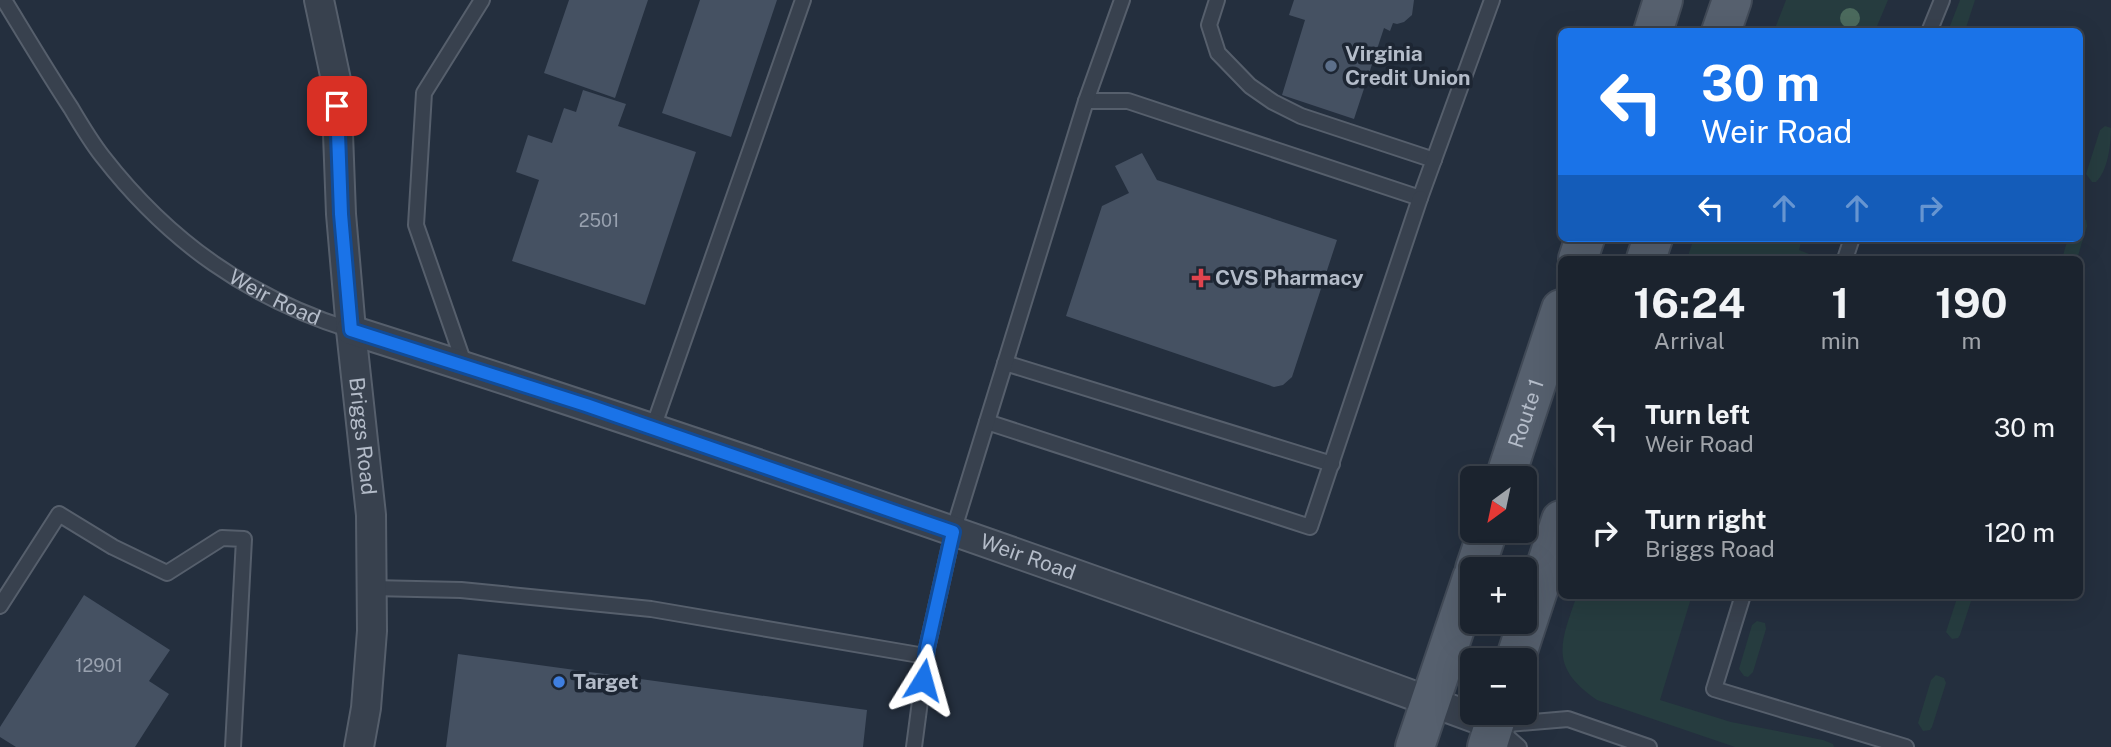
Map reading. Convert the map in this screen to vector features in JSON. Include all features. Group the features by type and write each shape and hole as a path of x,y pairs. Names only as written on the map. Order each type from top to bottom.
{"main road":[{"path":"1654,28 1663,0"},
{"path":"1722,28 1732,0"},
{"name":"Route 1","path":"1509,466 1558,318"},
{"path":"1519,648 1558,529"},
{"path":"1415,747 1460,614"}],"street":[{"name":"Briggs Road","path":"319,0 336,80 341,214 372,515 372,631 366,708 359,747"},
{"name":"Weir Road","path":"351,330 653,428 953,532 1431,702 1500,733"}],"lane":[{"name":"Weir Road","path":"4,0 101,155 132,194 170,232 220,270 272,300 315,319 351,330"},
{"path":"465,367 416,225 424,93 482,0"},
{"path":"653,428 803,0"},
{"path":"914,747 925,656 953,532 1086,101 1122,0"},
{"path":"1217,0 1209,24 1218,53 1250,86 1273,102 1301,116 1434,160"},
{"path":"987,422 1310,527 1420,198 1492,0"},
{"path":"1931,28 1942,0"},
{"path":"1086,101 1128,101 1420,198"},
{"path":"1005,363 1332,464"},
{"path":"0,606 59,514 113,547 167,573 222,538 244,539 233,747"},
{"path":"372,588 461,590 651,609 925,656"},
{"path":"1741,599 1714,689 1906,747"},
{"path":"1500,733 1568,719 1649,747"}],"green space":[{"path":"1786,0 1888,0 1876,28 1775,28"},
{"path":"1960,0 1975,0 1966,28 1949,28"},
{"path":"2105,126 2111,128 2108,157 2100,177 2096,182 2092,182 2086,174 2100,130"},
{"path":"2083,219 2087,226 2083,239"},
{"path":"1693,242 1801,242 1799,250 1814,256 1688,256"},
{"path":"2067,242 2082,242 2078,256 2063,256"},
{"path":"1576,599 1691,599 1660,700 1731,722 1823,740 1834,747 1735,747 1597,700 1571,677 1565,665 1563,641"},
{"path":"1957,599 1972,599 1958,638 1952,639 1946,632"},
{"path":"1757,621 1765,623 1766,629 1753,672 1748,677 1739,669 1752,625"},
{"path":"1936,675 1944,678 1946,683 1932,727 1923,731 1918,723 1931,680"}],"building":[{"path":"569,0 648,0 615,98 544,73"},
{"path":"700,0 777,0 731,137 662,113"},
{"name":"Virginia Credit Union","path":"1294,0 1414,0 1412,15 1404,22 1393,23 1390,31 1384,28 1354,119 1282,95 1305,20 1289,15"},
{"path":"583,90 626,104 618,126 696,152 645,305 512,261 539,180 516,172 528,135 552,143 564,108 576,112"},
{"name":"CVS Pharmacy","path":"1142,153 1157,180 1337,240 1292,377 1283,385 1274,387 1066,316 1102,206 1129,193 1115,166"},
{"path":"84,595 170,650 149,681 169,694 135,747 16,747 0,737 0,727"},
{"name":"Target","path":"458,654 867,710 863,747 446,747"}],"place":[{"name":"Virginia Credit Union","path":"1331,66"},
{"name":"CVS Pharmacy","path":"1201,278"},
{"name":"Target","path":"559,682"}],"route":[{"path":"337,106 341,214 351,330 586,405 953,532 927,648 923,680"}]}
